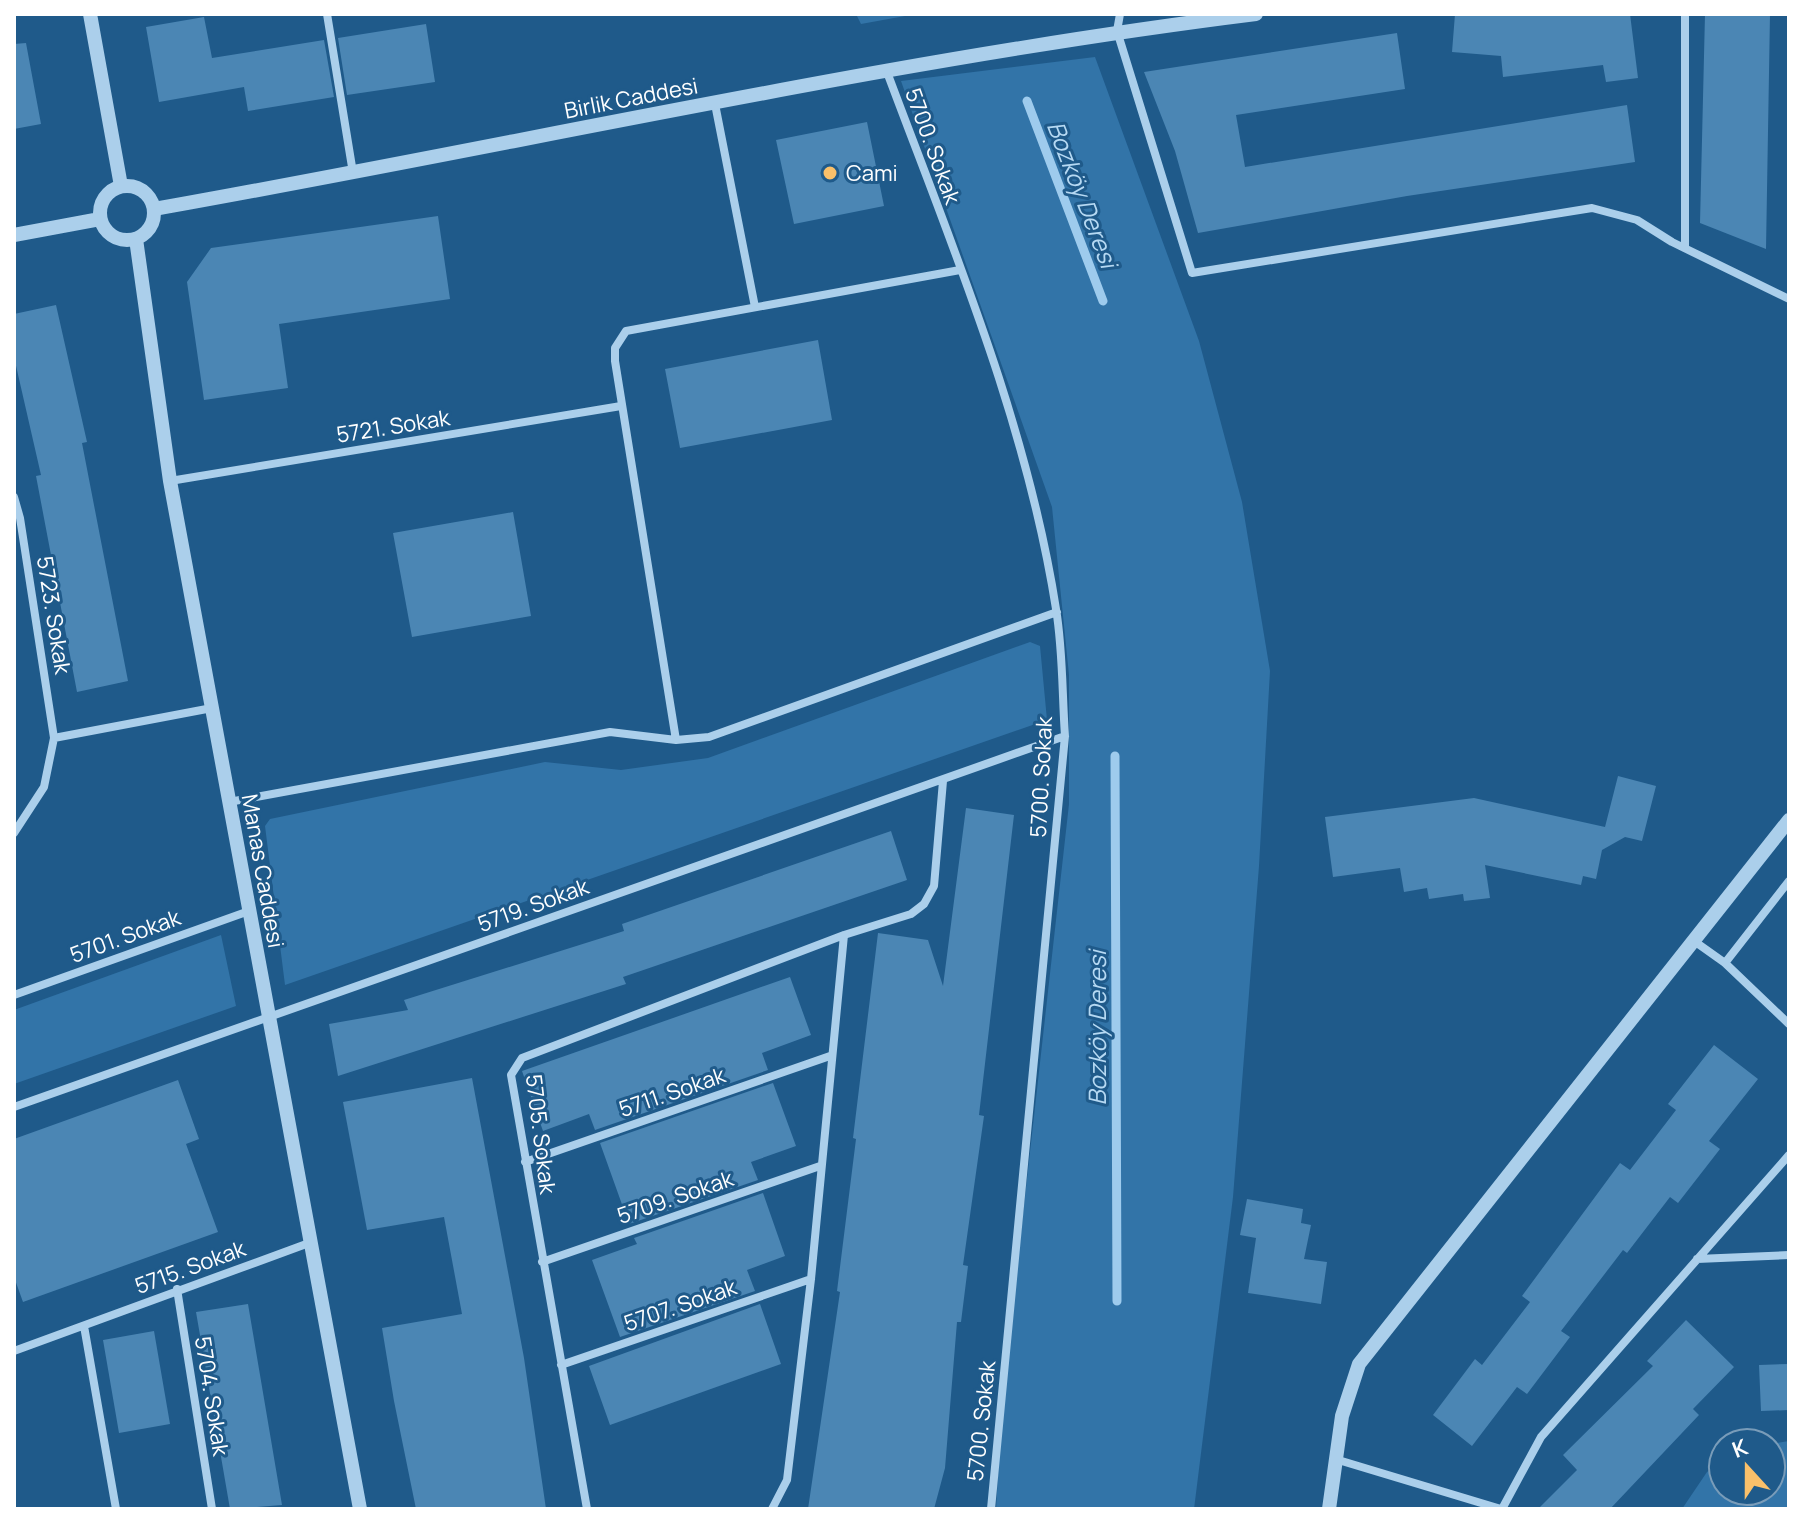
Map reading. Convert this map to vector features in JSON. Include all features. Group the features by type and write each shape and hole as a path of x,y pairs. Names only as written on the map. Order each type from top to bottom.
{"street":[{"path":"90,14 121,186"},
{"path":"327,14 353,174"},
{"path":"1120,14 1117,31 1192,273 1592,208 1637,220 1685,248 1789,299"},
{"name":"Birlik Caddesi","path":"154,209 1117,31 1256,14"},
{"path":"1685,14 1685,248"},
{"name":"5700. Sokak","path":"887,72 1015,427 1039,521 1057,612 1065,736 991,1509"},
{"path":"715,104 755,307"},
{"path":"121,186 146,193 154,209 151,227 136,239 117,239 100,219 102,202 121,186"},
{"path":"14,235 100,219"},
{"name":"Manas Caddesi","path":"136,239 170,481 267,1020 360,1509"},
{"path":"676,740 621,406 615,348 626,331 960,270"},
{"name":"5721. Sokak","path":"170,481 621,406"},
{"name":"5723. Sokak","path":"14,497 20,518 54,738 44,787 14,833"},
{"path":"229,802 610,732 676,740 709,737 1057,612"},
{"path":"54,738 212,708"},
{"name":"5719. Sokak","path":"14,1107 1065,736"},
{"name":"5705. Sokak","path":"587,1509 511,1075 522,1058 844,935 911,914 924,904 934,886 943,781"},
{"path":"1329,1509 1342,1416 1359,1364 1789,820"},
{"path":"1725,963 1789,881"},
{"name":"5701. Sokak","path":"14,995 249,911"},
{"path":"772,1509 787,1480 811,1279 844,935"},
{"path":"1694,941 1725,963 1789,1024"},
{"name":"5711. Sokak","path":"525,1162 830,1056"},
{"path":"1335,1459 1502,1509 1541,1437 1789,1155"},
{"name":"5709. Sokak","path":"542,1262 820,1166"},
{"name":"5715. Sokak","path":"14,1351 309,1243"},
{"path":"1697,1259 1789,1255"},
{"name":"5707. Sokak","path":"561,1365 811,1279"},
{"name":"5704. Sokak","path":"177,1289 212,1509"},
{"path":"84,1326 116,1509"}],"shaded area":[{"path":"856,14 916,14 861,24"},
{"path":"1095,57 1199,341 1242,502 1270,671 1259,866 1233,1197 1194,1509 996,1509 1003,1393 1069,804 1069,675 1052,507 901,81"},
{"path":"1030,642 1040,646 1047,720 285,985 265,826 270,819 545,762 621,770 708,758"},
{"path":"221,935 236,1006 14,1084 14,1010"},
{"path":"1787,1441 1789,1509 1682,1509 1707,1472 1707,1507 1787,1507"}],"building":[{"path":"1455,14 1630,14 1638,78 1606,82 1603,65 1503,77 1501,56 1452,52"},
{"path":"1705,14 1770,14 1766,249 1700,223"},
{"path":"204,17 212,58 324,40 334,97 248,111 244,87 159,102 146,27"},
{"path":"426,24 435,82 347,95 338,38"},
{"path":"1397,33 1405,89 1236,115 1245,167 1627,105 1635,162 1407,196 1198,233 1175,151 1144,72"},
{"path":"26,43 41,124 14,129 14,44"},
{"name":"Cami","path":"867,122 884,206 794,224 776,140"},
{"path":"438,216 450,299 279,324 288,388 204,400 187,282 211,248"},
{"path":"56,305 87,442 82,443 128,681 77,692 36,476 41,475 14,357 14,314"},
{"path":"818,340 832,420 680,448 665,369"},
{"path":"513,512 531,616 412,637 393,533"},
{"path":"1618,776 1656,786 1642,841 1625,837 1602,850 1596,879 1583,876 1581,885 1485,865 1490,898 1464,901 1463,894 1429,899 1427,888 1404,892 1400,868 1333,877 1325,817 1474,798 1605,827"},
{"path":"966,808 1014,815 979,1115 984,1116 963,1265 968,1266 961,1322 957,1322 945,1468 934,1509 808,1509 840,1292 837,1291 856,1139 853,1138 878,933 928,940 943,986"},
{"path":"891,831 907,880 623,977 626,984 338,1076 329,1024 408,1010 404,1000 624,931 622,924"},
{"path":"790,977 811,1035 762,1053 768,1070 595,1130 589,1114 543,1131 522,1071"},
{"path":"1714,1045 1758,1079 1709,1141 1720,1149 1678,1203 1670,1197 1627,1253 1623,1250 1561,1331 1570,1337 1527,1394 1517,1387 1472,1446 1433,1415 1475,1359 1482,1365 1530,1302 1522,1296 1620,1163 1630,1170 1676,1110 1668,1104"},
{"path":"472,1078 524,1358 546,1509 416,1509 394,1401 382,1328 462,1314 444,1217 367,1230 343,1102"},
{"path":"178,1080 199,1139 186,1144 218,1232 23,1302 14,1277 14,1139"},
{"path":"773,1083 796,1146 751,1162 758,1180 629,1224 600,1143"},
{"path":"763,1193 785,1256 747,1270 755,1291 620,1337 592,1260 637,1244 634,1238"},
{"path":"1247,1199 1303,1209 1301,1223 1311,1225 1304,1259 1327,1262 1321,1304 1248,1293 1256,1238 1240,1235"},
{"path":"248,1304 282,1505 230,1509 196,1312"},
{"path":"760,1304 781,1364 610,1425 589,1366"},
{"path":"1686,1320 1734,1367 1693,1409 1699,1415 1610,1509 1538,1509 1577,1470 1563,1455 1653,1366 1647,1361"},
{"path":"154,1331 170,1424 119,1433 103,1340"},
{"path":"1789,1364 1789,1410 1761,1411 1759,1365"}],"waterway":[{"name":"Bozköy Deresi","path":"1027,101 1103,301"},
{"name":"Bozköy Deresi","path":"1115,756 1117,1301"}],"place":[{"name":"Cami","path":"830,173"}]}
